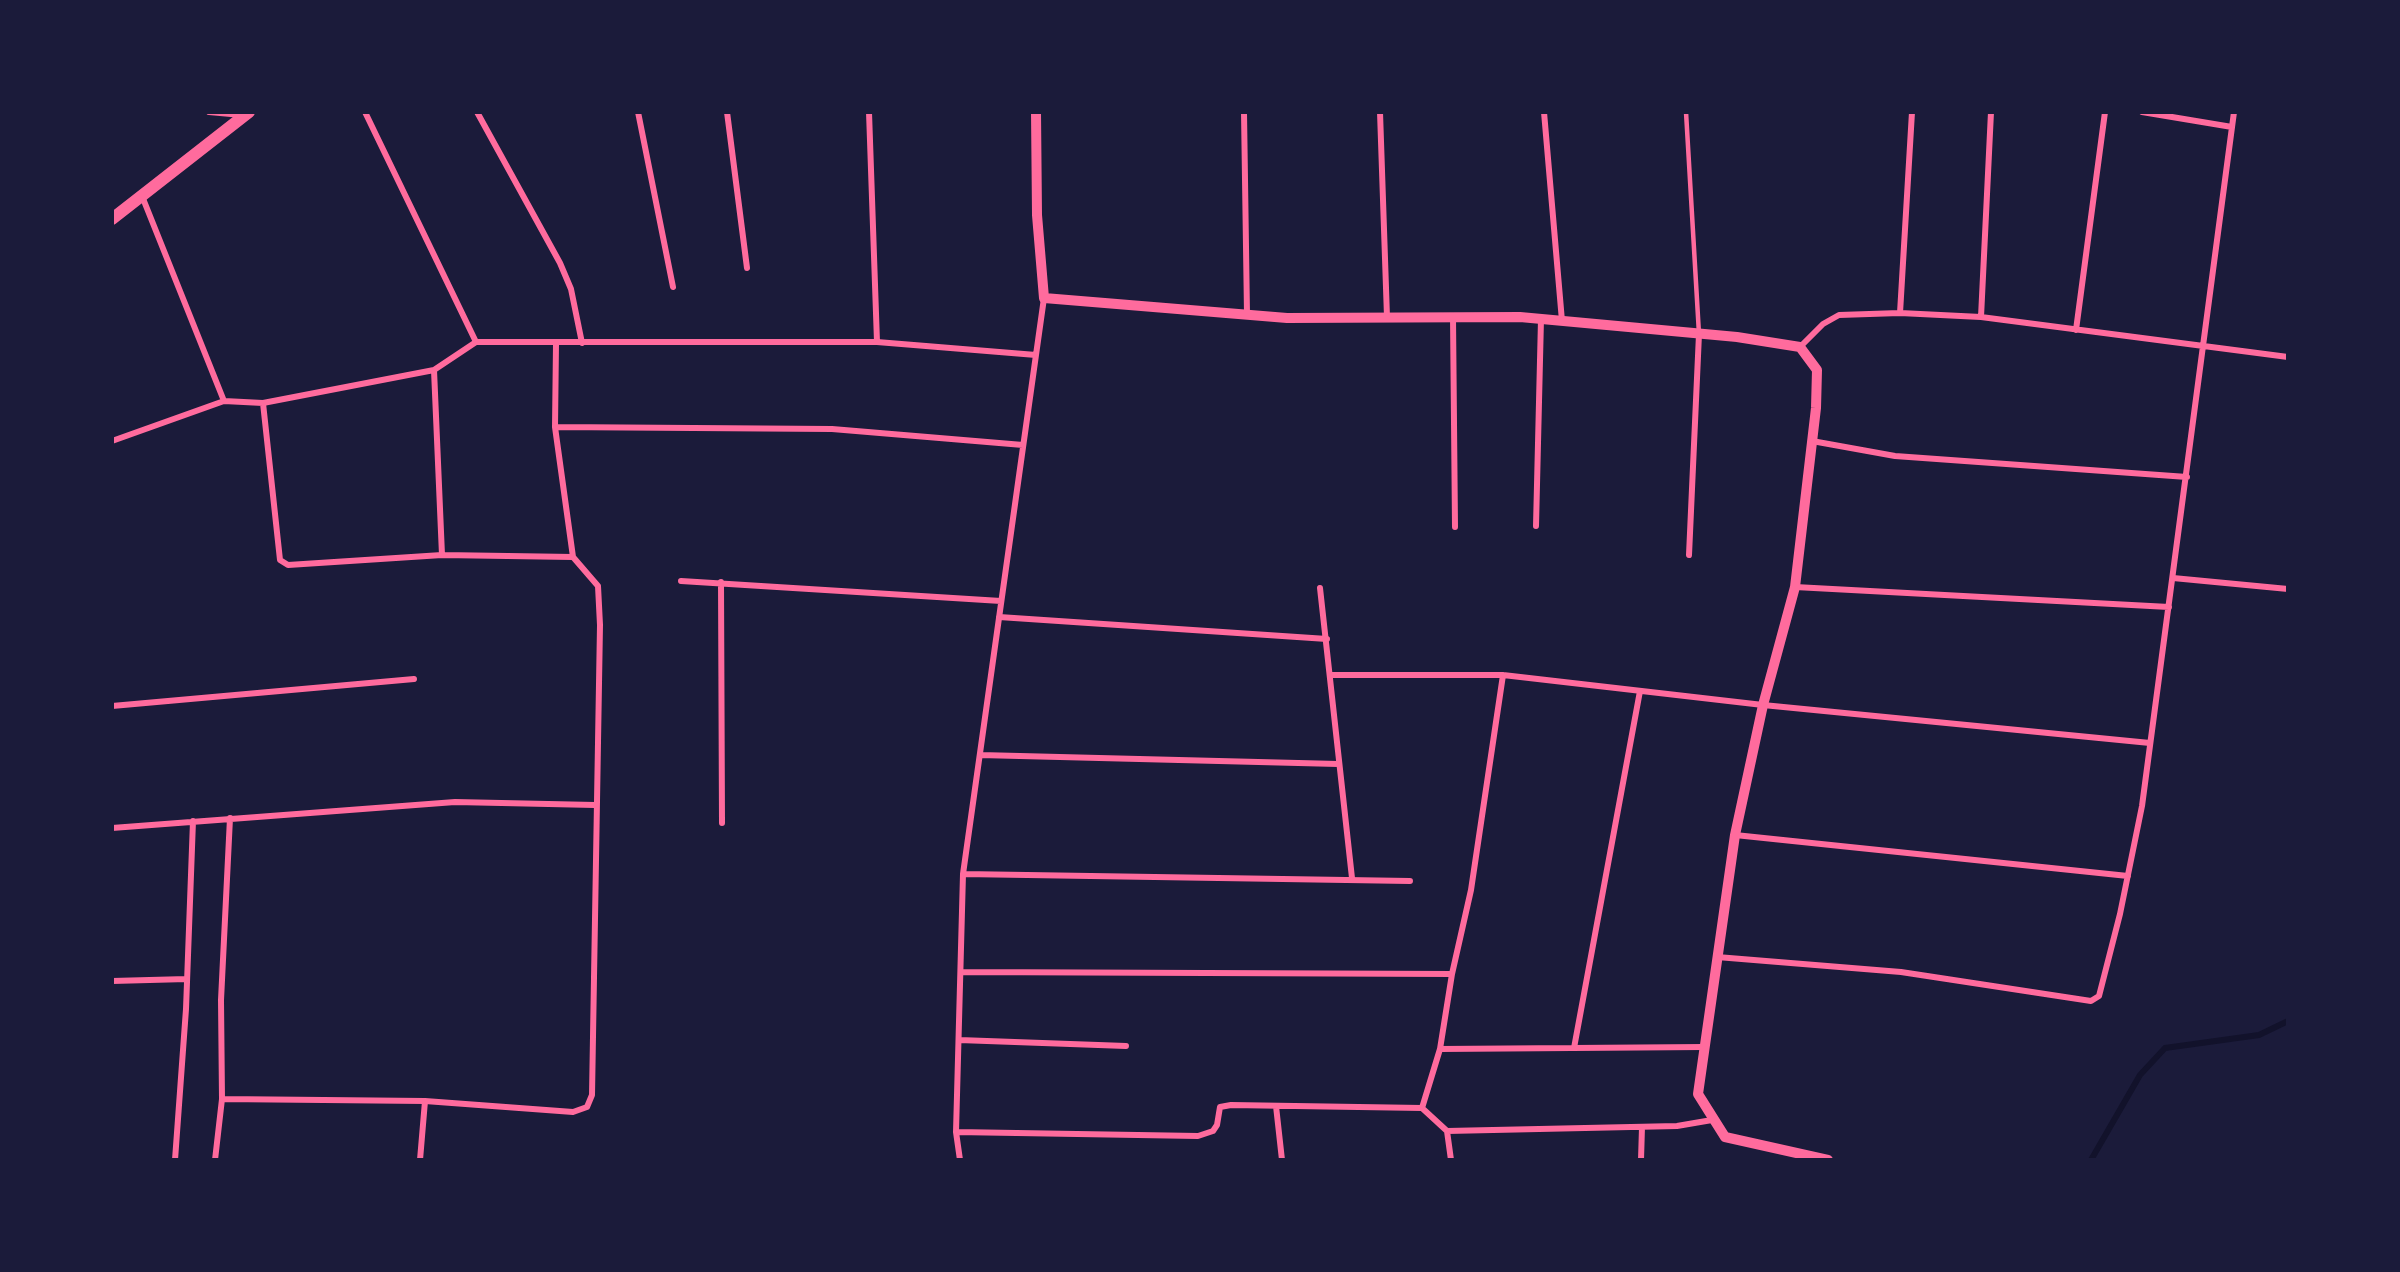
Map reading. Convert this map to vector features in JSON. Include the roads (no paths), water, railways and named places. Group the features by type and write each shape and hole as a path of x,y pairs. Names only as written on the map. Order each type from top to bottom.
{"main road":[{"path":"112,219 248,114"}],"street":[{"path":"209,112 248,114"},
{"path":"365,112 476,342"},
{"path":"477,112 561,263 570,289 582,343"},
{"path":"638,112 673,287"},
{"path":"727,112 747,268"},
{"path":"869,112 877,342"},
{"path":"960,1160 956,1132 963,874 1044,298 1037,215 1036,112"},
{"path":"1244,112 1247,314"},
{"path":"1380,112 1387,317"},
{"path":"1544,112 1562,321"},
{"path":"1900,313 1912,112"},
{"path":"1981,317 1991,112"},
{"path":"2076,330 2105,112"},
{"path":"2142,112 2232,127"},
{"path":"1716,957 1901,972 2091,1000 2099,996 2104,983 2128,876 2150,743 2234,112"},
{"path":"142,196 224,401"},
{"path":"1044,298 1287,318 1520,316 1699,334 1800,347 1817,370 1812,441 1795,587 1763,705 1735,835 1698,1094 1712,1120 1725,1137 1825,1159"},
{"path":"1800,347 1823,324 1839,315 1900,313 1981,317 2204,348 2288,357"},
{"path":"1452,317 1455,527"},
{"path":"1536,526 1541,319"},
{"path":"1689,555 1699,334"},
{"path":"112,441 224,401 263,403 434,370 476,342 556,344 877,342 1036,355"},
{"path":"222,1099 425,1101 573,1112 587,1107 592,1095 600,625 598,586 573,557 555,427 556,344"},
{"path":"434,370 442,555"},
{"path":"263,403 280,560 288,565 442,555 573,557"},
{"path":"555,427 832,429 1023,445"},
{"path":"1812,441 1895,456 2187,477"},
{"path":"2173,578 2288,589"},
{"path":"681,581 1001,601"},
{"path":"721,582 722,823"},
{"path":"1795,587 2169,607"},
{"path":"1320,588 1332,675 1338,764 1352,878"},
{"path":"999,617 1327,639"},
{"path":"1332,675 1503,675 1763,705 2150,743"},
{"path":"1422,1108 1440,1049 1452,974 1471,890 1503,675"},
{"path":"112,706 414,679"},
{"path":"1574,1048 1640,691"},
{"path":"980,755 1338,764"},
{"path":"112,828 455,802 596,805"},
{"path":"215,1160 222,1099 221,1000 230,818"},
{"path":"175,1160 187,979 193,821"},
{"path":"1735,835 2128,876"},
{"path":"963,874 1352,878 1410,881"},
{"path":"961,972 1452,974"},
{"path":"112,981 187,979"},
{"path":"959,1040 1126,1046"},
{"path":"1440,1049 1704,1047"},
{"path":"420,1160 425,1101"},
{"path":"956,1132 1198,1136 1213,1131 1217,1125 1222,1105 1422,1108 1447,1131 1451,1160"},
{"path":"1276,1106 1282,1160"},
{"path":"1447,1131 1677,1126 1712,1120"},
{"path":"1641,1160 1642,1127"}],"lane":[{"path":"1686,112 1699,334"}],"waterway":[{"path":"2091,1160 2140,1075 2165,1048 2259,1035 2288,1021"}]}
